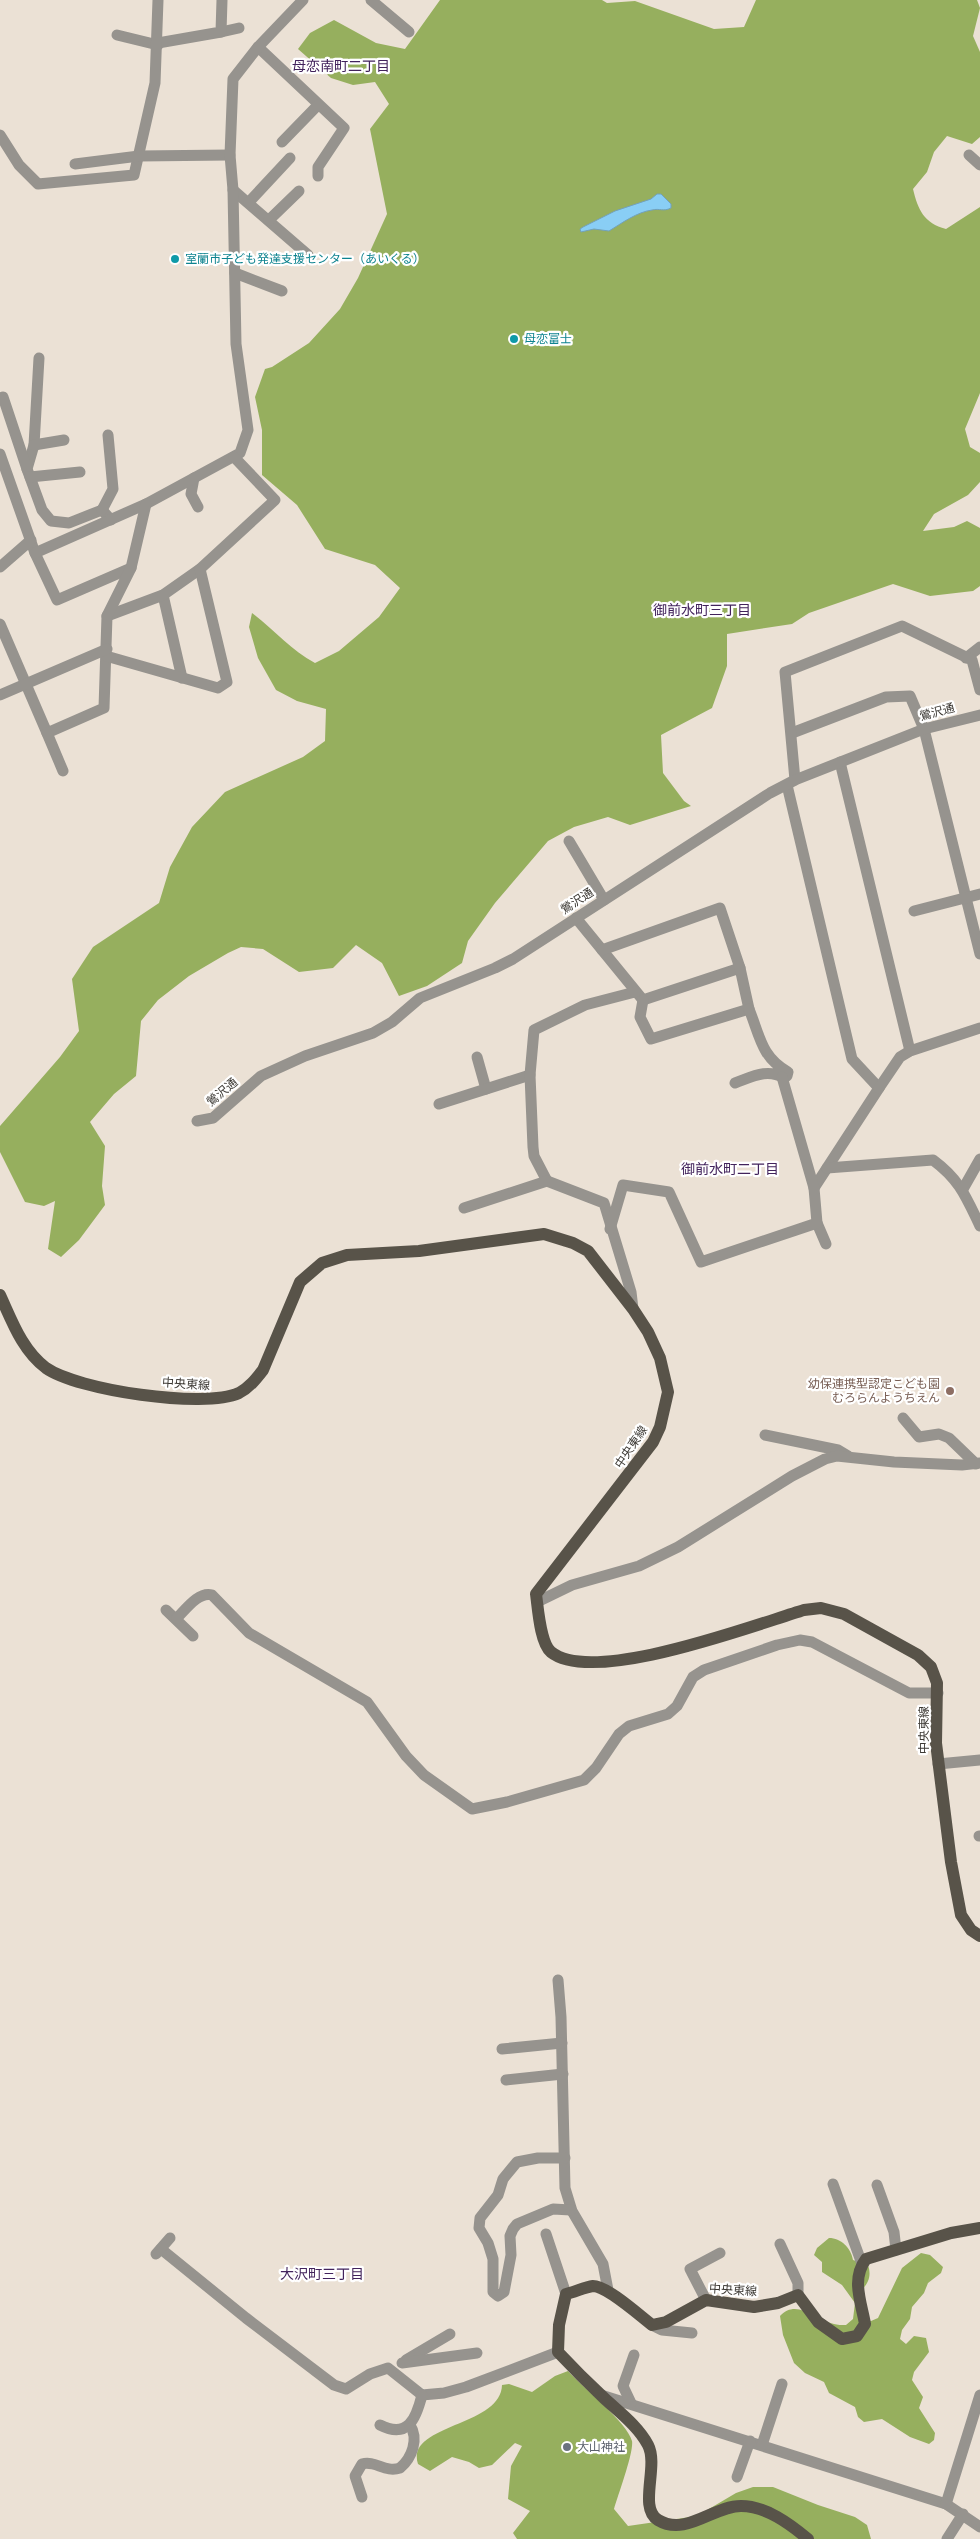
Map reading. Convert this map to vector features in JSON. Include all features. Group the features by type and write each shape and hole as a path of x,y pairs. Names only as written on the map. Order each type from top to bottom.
{"main road":[{"name":"中央東線","path":"0,1295 16,1330 28,1349 41,1364 60,1377 104,1389 216,1400 238,1394 255,1380 263,1370 300,1282 322,1262 347,1255 419,1251 544,1234 573,1243 588,1251 633,1309 648,1332 666,1380 668,1392 660,1428 653,1442 538,1592 537,1602 545,1643 550,1651 567,1659 596,1662 639,1658 804,1610 832,1610 918,1655 931,1667 937,1683 936,1744 947,1839 959,1907 964,1922 980,1936"},
{"path":"798,2295 818,2322 828,2330 842,2339 857,2336 865,2324 857,2283 862,2264 866,2259 951,2233 980,2228"},
{"path":"652,2324 621,2302 608,2290 593,2286 566,2294 558,2325 558,2352 629,2421 648,2445 652,2469 648,2503 652,2515 659,2521 684,2525 716,2511 741,2506 759,2509 792,2526 808,2539"},
{"name":"中央東線","path":"652,2324 666,2322 706,2300 754,2307 798,2295"}],"street":[{"path":"0,135 19,166 38,184 134,175 155,83 158,44 158,0"},
{"path":"221,32 222,0"},
{"path":"35,553 146,504 240,453 248,430 236,344 233,190 230,155 233,79 258,47 302,0"},
{"path":"371,0 409,32"},
{"path":"117,35 158,44 239,28"},
{"path":"258,47 344,128 318,167 318,176"},
{"path":"282,142 318,105"},
{"path":"75,164 139,156 230,155"},
{"path":"969,155 980,165"},
{"path":"249,202 290,158"},
{"path":"233,190 308,255"},
{"path":"269,220 299,191"},
{"path":"235,273 282,291"},
{"path":"29,473 34,445 39,358"},
{"path":"2,397 42,510 51,522 69,523 102,510 113,489 108,435"},
{"path":"34,445 64,440"},
{"path":"0,454 35,553 57,600 131,568"},
{"path":"107,616 163,595 200,569 275,500 234,457"},
{"path":"29,473 80,472"},
{"path":"194,478 191,494 198,508"},
{"path":"48,733 104,708 107,616 131,568 146,504"},
{"path":"102,510 111,520"},
{"path":"0,567 31,540"},
{"path":"0,695 107,653 218,688 228,682 200,569"},
{"path":"163,595 182,678"},
{"path":"0,624 63,771"},
{"path":"879,1088 852,1059 791,783 792,733 785,672 902,626 972,660 980,690"},
{"path":"966,658 980,647"},
{"path":"792,733 886,698 910,696 924,729 968,898 980,954"},
{"name":"鶯沢通","path":"196,1121 213,1118 261,1076 305,1056 373,1033 392,1022 420,998 495,968 576,918 762,797 840,762 924,729 980,715"},
{"path":"840,762 910,1051"},
{"path":"568,841 604,900"},
{"path":"914,911 980,894"},
{"path":"602,950 720,908 740,968 750,1009 767,1055 774,1064 788,1072 787,1076 782,1077"},
{"path":"576,918 639,996 640,1017 651,1039 750,1009"},
{"path":"547,1181 534,1156 533,1147 530,1075 534,1030 585,1005 639,996 740,968"},
{"path":"814,1188 900,1057 910,1051 980,1028"},
{"path":"477,1057 486,1089"},
{"path":"735,1083 766,1072 776,1073 782,1077 814,1188 817,1222 826,1244"},
{"path":"439,1104 530,1075"},
{"path":"963,1188 980,1159"},
{"path":"828,1168 932,1160 963,1188 980,1226"},
{"path":"464,1208 547,1181 604,1203 610,1230 631,1292 633,1309"},
{"path":"610,1230 623,1185 669,1192 700,1262 817,1222"},
{"path":"903,1418 919,1436 940,1434 948,1438 978,1464"},
{"path":"765,1434 838,1450 851,1458"},
{"path":"537,1602 572,1586 639,1566 678,1547 810,1466 836,1456 903,1463 978,1464"},
{"path":"177,1618 199,1597 207,1594 212,1595 249,1633 367,1702 406,1756 424,1775 472,1809 507,1802 584,1780 596,1768 619,1734 629,1726 668,1714 677,1706 694,1677 704,1670 790,1641 812,1642 909,1693 938,1693"},
{"path":"166,1610 177,1618 193,1636"},
{"path":"938,1764 980,1760"},
{"path":"558,1980 562,2043 565,2188 571,2210 603,2264 608,2290"},
{"path":"502,2049 562,2043"},
{"path":"506,2080 563,2074"},
{"path":"565,2158 538,2158 517,2162 503,2179 498,2195 480,2218 479,2228 488,2243 493,2259 493,2292 498,2296 504,2292 511,2255 510,2236 517,2224 553,2209 571,2210"},
{"path":"833,2184 862,2264"},
{"path":"877,2185 894,2232 896,2250"},
{"path":"546,2234 566,2294"},
{"path":"170,2238 158,2252 334,2385 346,2389 370,2374 402,2363 477,2352"},
{"path":"780,2244 798,2283 798,2295"},
{"path":"706,2300 690,2268 720,2253"},
{"path":"652,2324 662,2330 692,2333"},
{"path":"402,2363 450,2334"},
{"path":"388,2368 422,2395 444,2393 466,2387 558,2352"},
{"path":"631,2403 623,2386 634,2355"},
{"path":"762,2445 782,2384"},
{"path":"600,2394 946,2504 980,2527"},
{"path":"380,2426 390,2431 399,2431 410,2425 417,2414 422,2395"},
{"path":"946,2504 976,2424 980,2395"},
{"path":"362,2497 355,2476 362,2464 368,2462 383,2469 400,2468 408,2460 415,2436 410,2425"},
{"path":"737,2477 750,2441"},
{"path":"948,2539 963,2514"}],"green space":[{"path":"440,0 602,0 607,3 635,1 714,29 744,27 756,0 977,0 980,8 973,36 980,52 980,137 972,144 947,136 934,152 927,172 913,189 923,215 932,223 946,229 980,207 980,393 965,429 970,447 980,453 980,482 968,495 934,514 923,531 954,527 967,521 980,528 980,586 973,591 930,596 893,584 809,613 792,624 727,634 727,666 712,708 661,735 663,773 684,801 691,806 630,825 608,817 574,827 548,841 495,903 468,941 462,963 427,986 399,996 382,963 356,945 333,968 299,972 263,949 241,947 189,976 158,1000 141,1021 136,1076 114,1094 90,1122 105,1146 102,1186 105,1205 79,1240 61,1257 48,1249 55,1201 44,1206 25,1202 0,1152 0,1126 60,1057 79,1031 72,979 93,947 159,903 170,867 192,827 225,792 303,757 325,741 326,709 297,701 276,690 258,658 249,627 252,613 290,646 315,663 339,651 379,617 400,588 375,565 325,549 297,505 262,475 262,430 255,397 265,369 272,367 309,343 340,309 358,278 387,214 370,129 389,104 375,82 353,85 331,78 298,49 310,33 334,20 376,43 405,49"},
{"path":"829,2238 845,2244 853,2260 868,2265 869,2279 855,2297 860,2318 871,2321 878,2318 902,2268 921,2253 930,2255 943,2267 941,2273 928,2283 924,2293 912,2307 910,2319 902,2330 900,2339 906,2344 914,2336 926,2338 929,2352 914,2372 912,2380 923,2397 919,2408 935,2433 934,2440 929,2444 910,2437 882,2419 864,2422 858,2417 855,2407 829,2393 824,2382 805,2373 794,2363 783,2335 780,2316 786,2311 800,2310 837,2325 846,2325 853,2319 855,2303 842,2285 822,2272 822,2262 814,2255 817,2248"},
{"path":"568,2371 622,2424 632,2441 628,2464 614,2509 628,2526 697,2516 736,2493 753,2487 773,2487 855,2517 867,2525 871,2539 517,2539 513,2533 530,2511 508,2499 511,2466 522,2446 515,2443 492,2465 479,2468 469,2462 452,2457 430,2471 418,2464 418,2451 426,2441 439,2432 472,2418 487,2409 498,2399 502,2385 509,2384 532,2392 555,2376"}],"water":[{"path":"657,194 661,194 671,204 671,208 646,211 609,231 594,229 581,232 580,229 583,227 615,211 651,199"}],"place":[{"name":"室蘭市子ども発達支援センター（あいくる）","path":"175,259"},
{"name":"母恋富士","path":"514,339"},
{"name":"幼保連携型認定こども園 むろらんようちえん","path":"950,1391"},
{"name":"大山神社","path":"567,2447"}],"district":[{"name":"母恋南町二丁目","path":"341,66"},
{"name":"御前水町三丁目","path":"702,610"},
{"name":"御前水町二丁目","path":"730,1169"},
{"name":"大沢町三丁目","path":"322,2274"}]}
